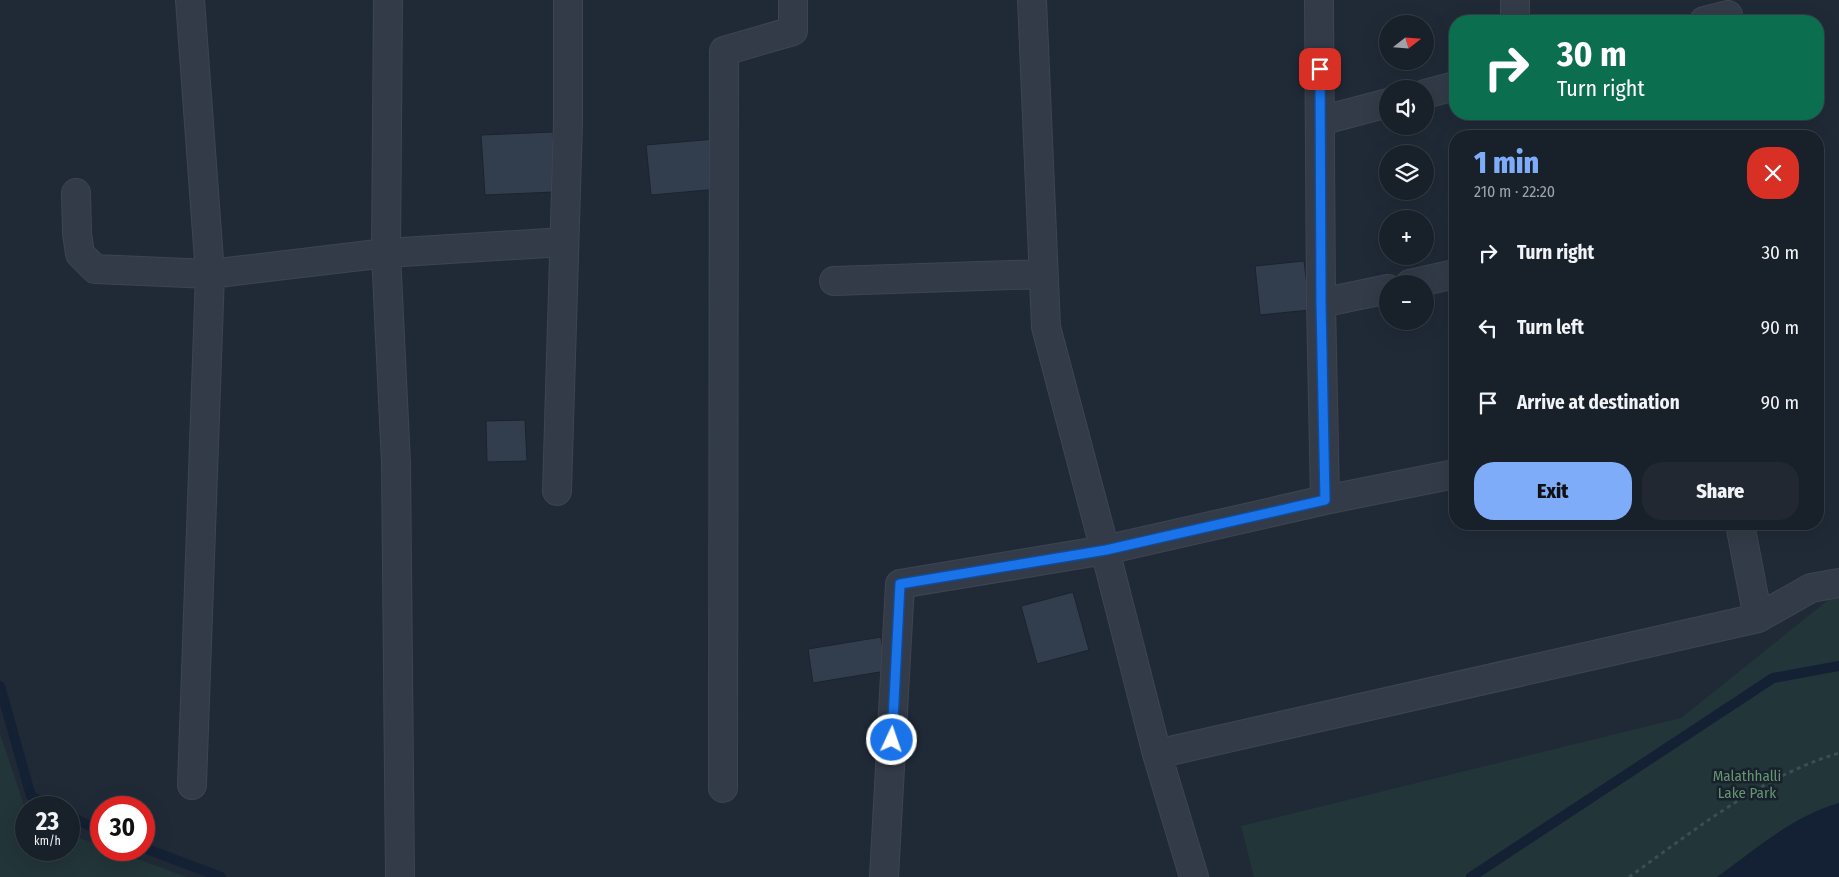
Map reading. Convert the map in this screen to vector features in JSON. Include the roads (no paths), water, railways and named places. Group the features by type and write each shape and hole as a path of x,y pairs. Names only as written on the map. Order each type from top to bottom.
{"street":[{"path":"190,0 210,274 192,785"},
{"path":"388,0 386,253 396,463 400,877"},
{"path":"557,491 568,123 568,0"},
{"path":"723,788 724,51 793,31 794,0"},
{"path":"1032,0 1046,327 1106,550 1157,754 1194,877"},
{"path":"1319,0 1321,303 1325,500"},
{"path":"1515,0 1515,15"},
{"path":"1434,92 1449,88"},
{"path":"1320,121 1379,105"},
{"path":"76,193 77,233 80,254 95,269 210,274 386,253 564,242"},
{"path":"834,281 1043,274"},
{"path":"1434,279 1449,275"},
{"path":"1321,303 1379,291"},
{"path":"884,877 900,584 1106,550 1325,500 1449,475"},
{"path":"1741,530 1758,618"},
{"path":"1157,754 1758,618 1811,588 1839,582"}],"water":[{"path":"1839,803 1839,877 1717,877 1775,834 1806,816"}],"waterway":[{"path":"1471,877 1773,678 1839,666"},
{"path":"0,686 31,796"},
{"path":"80,821 90,826"},
{"path":"155,852 221,877"}],"park label":[{"name":"Malathhalli Lake Park","path":"1747,784"}]}
